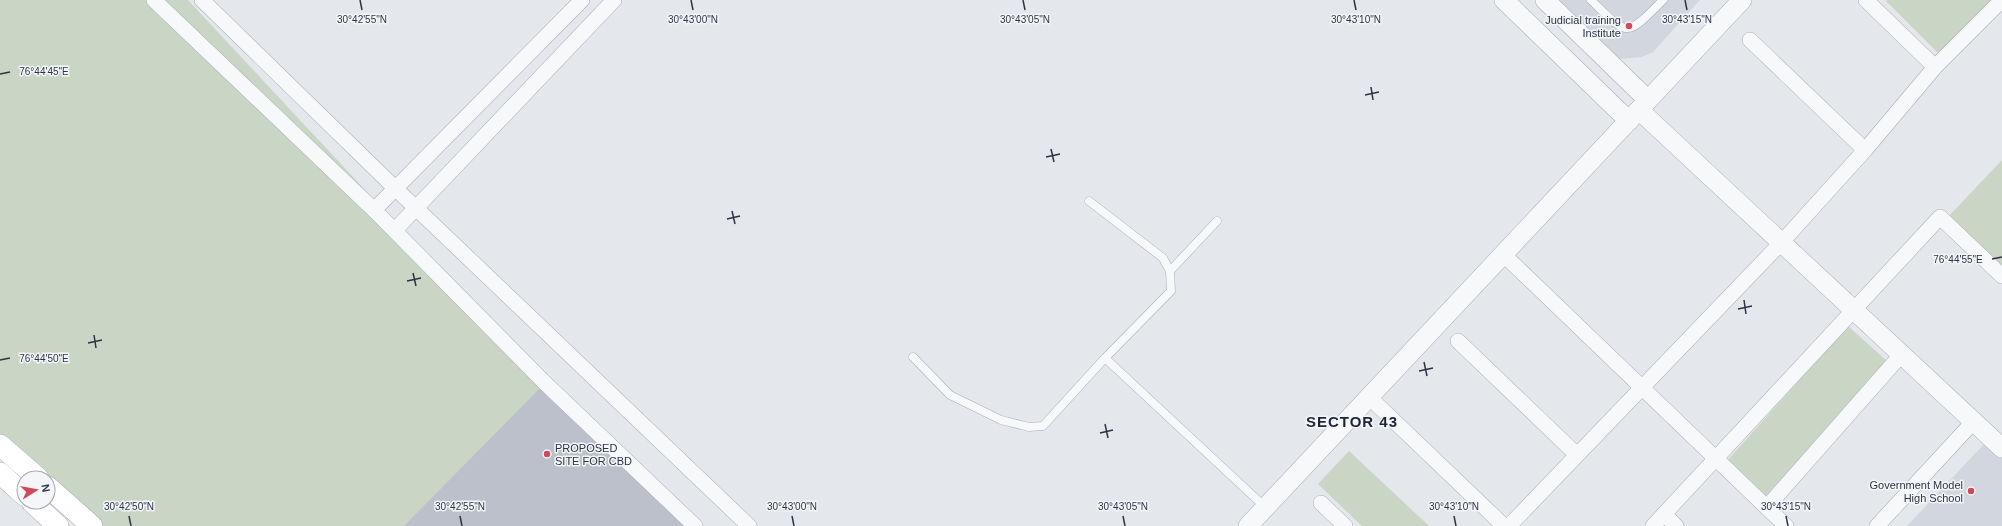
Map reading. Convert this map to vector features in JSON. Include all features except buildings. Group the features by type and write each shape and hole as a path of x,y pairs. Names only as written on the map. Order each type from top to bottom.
{"main road":[{"path":"0,445 29,470"},
{"path":"0,473 16,488"},
{"path":"56,494 92,526"},
{"path":"41,510 58,526"}],"street":[{"path":"154,0 374,210 545,383 695,526"},
{"path":"202,0 396,189 749,526"},
{"path":"374,210 582,0"},
{"path":"394,230 614,0"},
{"path":"1504,0 1638,110 2002,448"},
{"path":"1545,0 1638,110"},
{"path":"1248,526 1742,0"},
{"path":"1866,0 1936,67"},
{"path":"1509,526 1781,243 1866,150 1936,67 2002,0"},
{"path":"1750,40 1866,150"},
{"path":"1653,526 1940,217 2002,276"},
{"path":"1503,254 1786,526"},
{"path":"1458,341 1577,455"},
{"path":"1767,507 1901,355"},
{"path":"1369,397 1504,526"},
{"path":"1877,526 1974,421"},
{"path":"1321,503 1345,526"},
{"path":"1664,514 1676,526"}],"lane":[{"path":"1591,0 1619,27 1628,29 1638,26 1663,0"},
{"path":"913,357 950,395 1001,420 1029,427 1042,426 1105,358 1171,291 1170,272 1163,258 1089,201"},
{"path":"1170,272 1217,221"},
{"path":"1105,358 1265,508"}],"shaded area":[{"name":"Judicial training Institute","path":"1555,0 1700,0 1653,52 1642,57 1619,59"},
{"name":"Government Model High School","path":"1987,441 2002,456 2002,526 1907,526"}],"green space":[{"path":"0,0 188,0 545,383 695,526 92,526 56,494 56,470 28,470 0,445"},
{"path":"1992,0 1939,54 1886,1"},
{"path":"2002,160 2002,268 1948,217"},
{"path":"1848,326 1887,361 1765,497 1726,462"},
{"path":"1349,451 1429,526 1362,526 1318,484"}],"place":[{"name":"Judicial training Institute","path":"1629,26"},
{"name":"PROPOSED SITE FOR CBD","path":"547,454"},
{"name":"Government Model High School","path":"1971,491"}],"district":[{"name":"SECTOR 43","path":"1352,421"}]}
